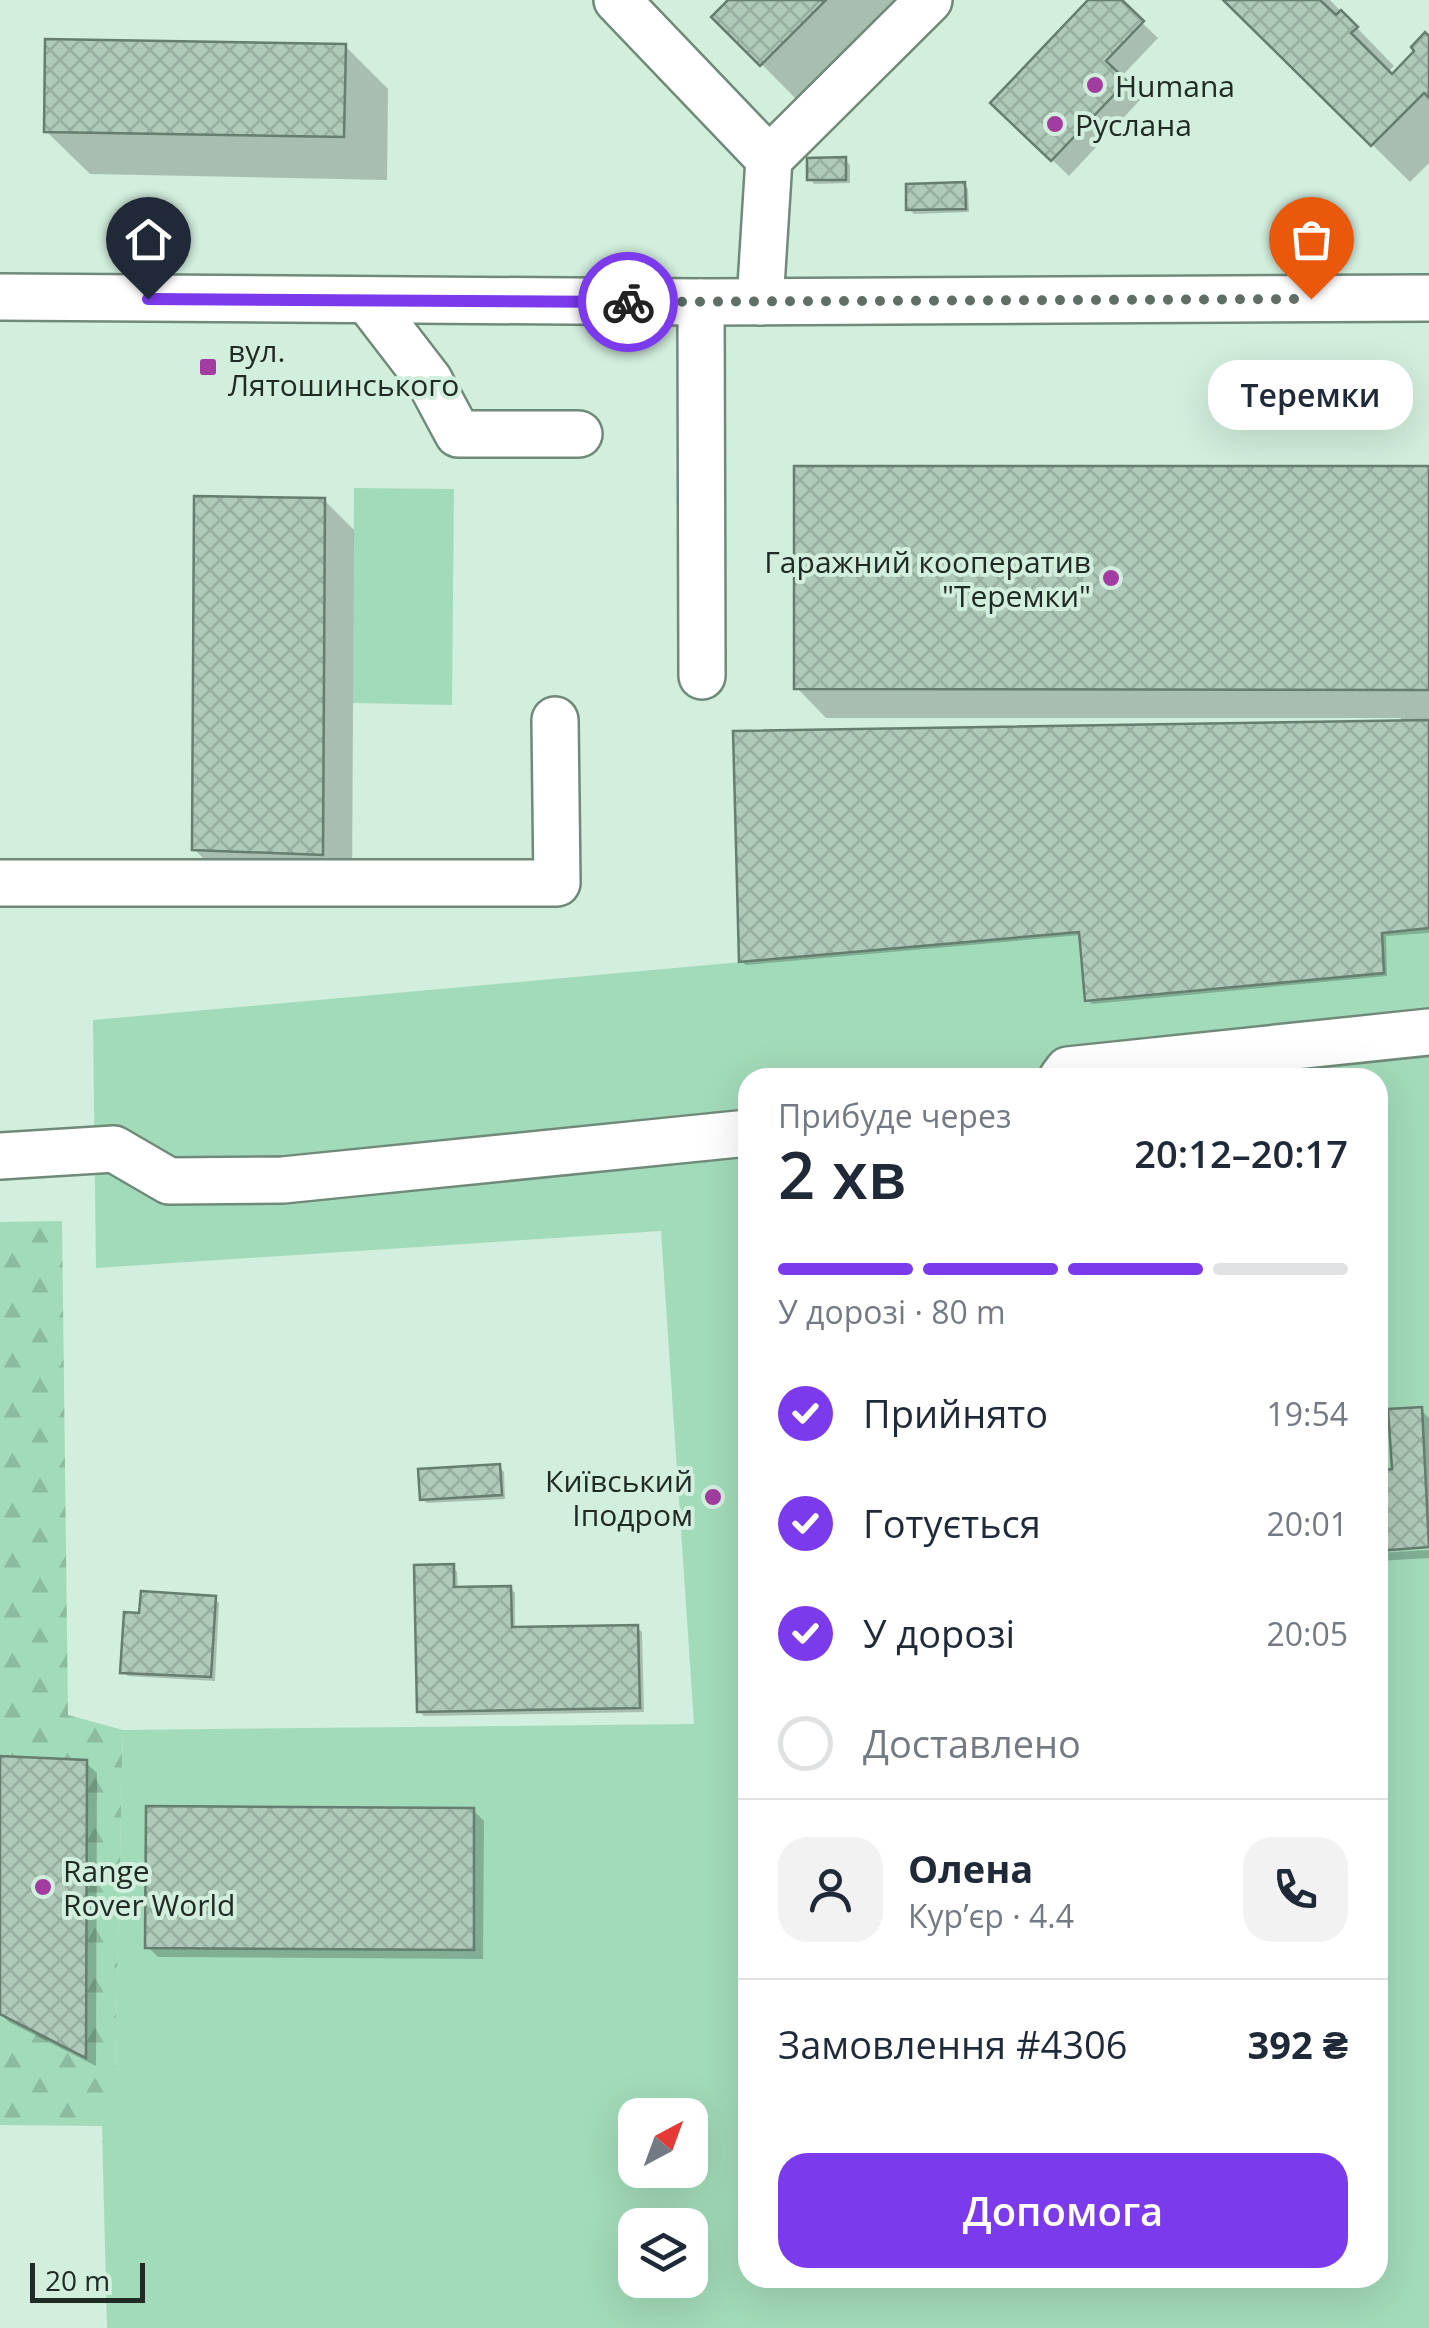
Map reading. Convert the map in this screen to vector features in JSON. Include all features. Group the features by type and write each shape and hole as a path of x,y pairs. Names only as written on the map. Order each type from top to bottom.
{"street":[{"path":"617,0 769,159"},
{"path":"760,302 769,159 928,0"},
{"path":"0,297 370,302 1429,298"},
{"path":"370,302 429,380 458,434 579,434"},
{"path":"700,302 702,676"},
{"path":"0,883 557,882 555,720"},
{"path":"1169,1068 1429,1032"},
{"path":"0,1156 114,1149 169,1181 283,1180 738,1134"}],"green space":[{"path":"354,488 454,489 452,705 353,703"},
{"name":"Київський Іподром","path":"1429,928 1429,2328 109,2328 123,1730 694,1724 661,1231 96,1268 93,1020 1079,932 1085,1000 1384,972 1382,933"},
{"path":"62,1221 68,1715 123,1730 115,2078 135,2328 107,2328 102,2126 0,2125 0,1222"}],"building":[{"path":"728,0 826,0 760,66 711,17"},
{"path":"1088,0 1122,0 1144,21 1106,61 1127,81 1051,161 990,103"},
{"path":"1223,0 1320,0 1336,15 1341,10 1358,27 1351,33 1392,74 1414,51 1411,47 1425,32 1429,36 1429,98 1424,93 1371,146"},
{"path":"45,39 346,44 344,137 44,132"},
{"path":"846,157 846,180 807,180 807,158"},
{"path":"965,182 966,209 906,210 906,184"},
{"name":"Гаражний кооператив \"Теремки\"","path":"794,466 1429,466 1429,690 794,689"},
{"path":"194,496 325,498 323,855 192,850"},
{"path":"1429,720 1429,928 1382,933 1384,973 1085,1001 1079,932 739,962 733,731"},
{"path":"1422,1407 1429,1547 1388,1550 1388,1469 1392,1469 1388,1409"},
{"path":"500,1464 502,1495 420,1500 418,1469"},
{"path":"454,1564 454,1587 511,1586 512,1627 638,1625 640,1708 417,1712 414,1565"},
{"path":"141,1591 216,1596 211,1677 120,1673 124,1612 139,1613"},
{"name":"Range Rover World","path":"0,1756 87,1760 86,2058 0,2014"},
{"path":"146,1806 474,1808 474,1950 145,1948"}],"way so far":[{"path":"628,302 1311,299"}],"place":[{"name":"Humana","path":"1095,85"},
{"name":"Руслана","path":"1055,124"},
{"name":"Теремки","path":"1311,299"},
{"name":"вул. Лятошинського","path":"208,367"},
{"name":"Гаражний кооператив \"Теремки\"","path":"1111,578"},
{"name":"Київський Іподром","path":"713,1497"},
{"name":"Range Rover World","path":"43,1887"}],"route":[{"path":"148,299 628,302"}]}
